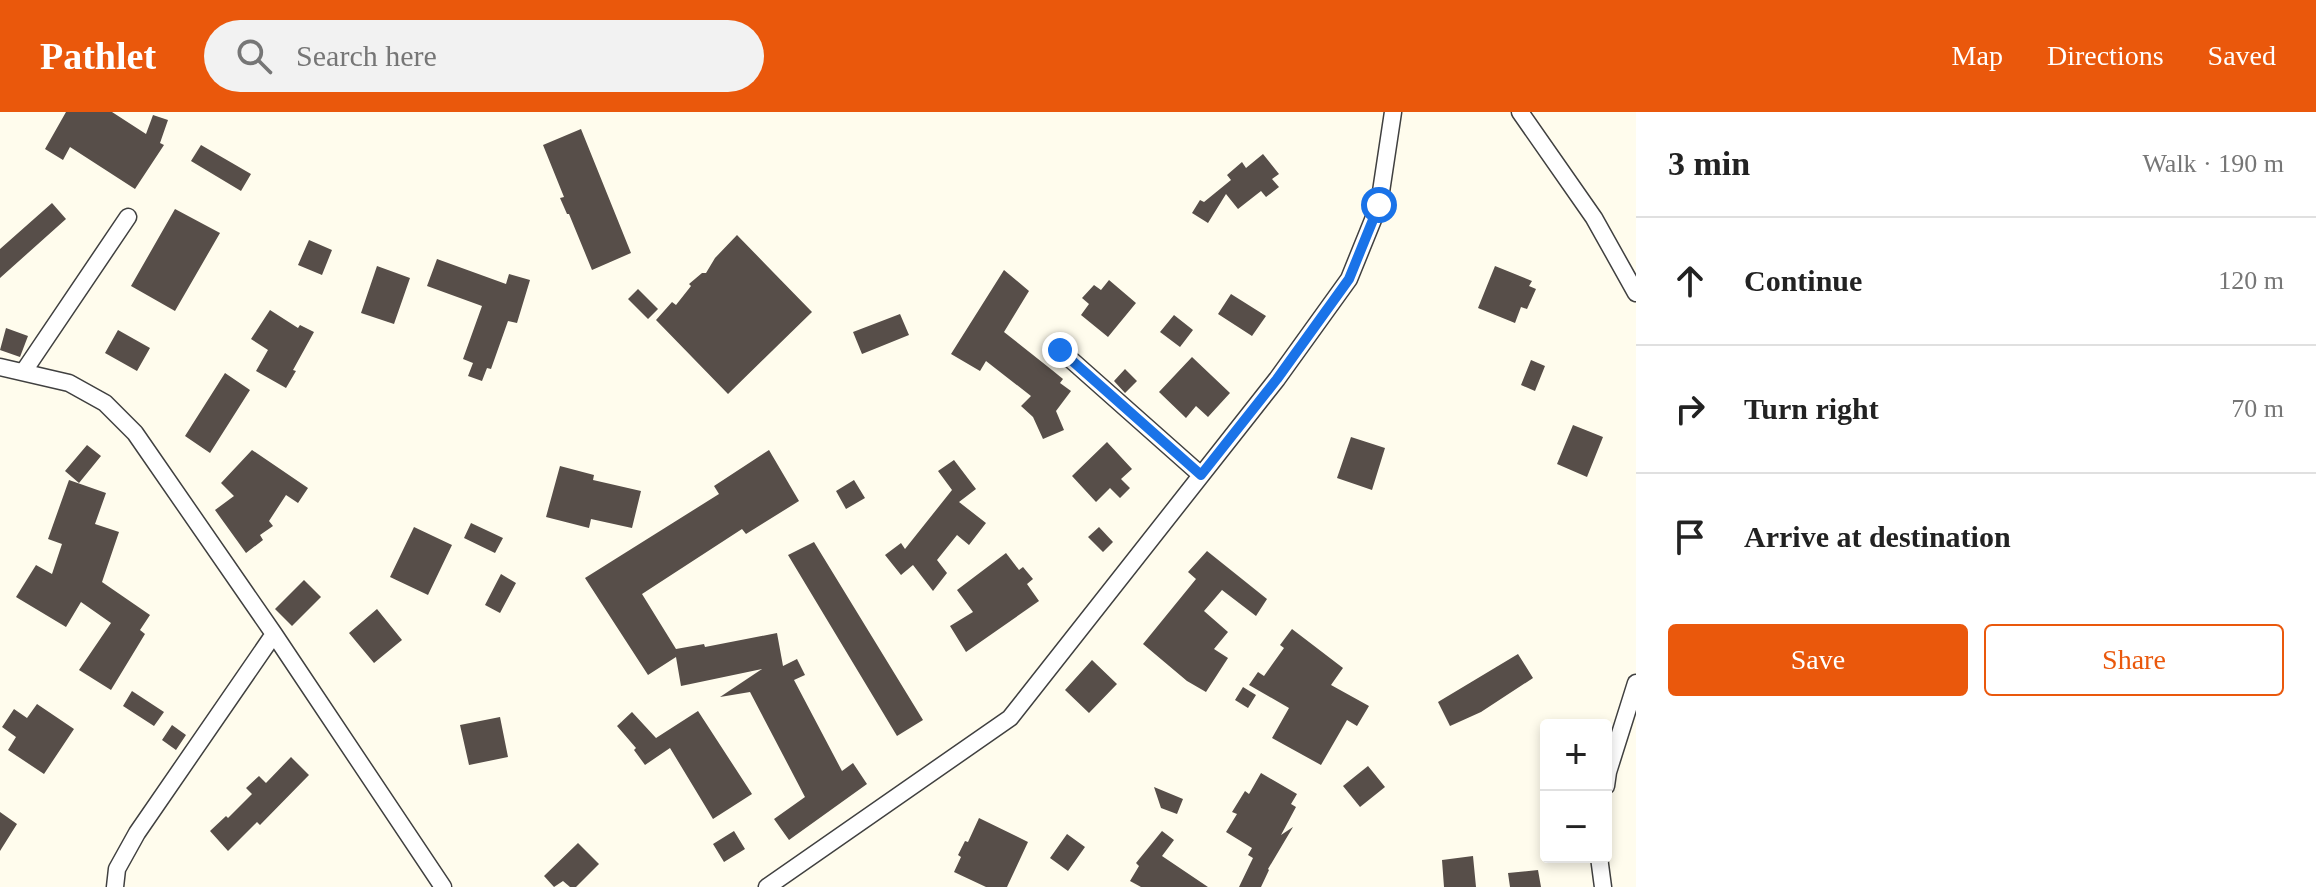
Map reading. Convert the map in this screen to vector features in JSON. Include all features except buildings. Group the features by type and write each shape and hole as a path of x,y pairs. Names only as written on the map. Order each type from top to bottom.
{"street":[{"path":"767,887 1010,718 1277,379 1349,279 1379,205 1393,112"},
{"path":"1520,112 1594,218 1636,293"},
{"path":"24,371 128,217"},
{"path":"1060,350 1201,475"},
{"path":"0,367 69,383 105,403 135,433 443,887"},
{"path":"115,887 117,869 137,833 274,634"},
{"path":"1612,759 1636,683"},
{"path":"1600,863 1603,887"}],"route":[{"path":"1060,350 1201,475 1277,379 1349,279 1379,205"}]}
